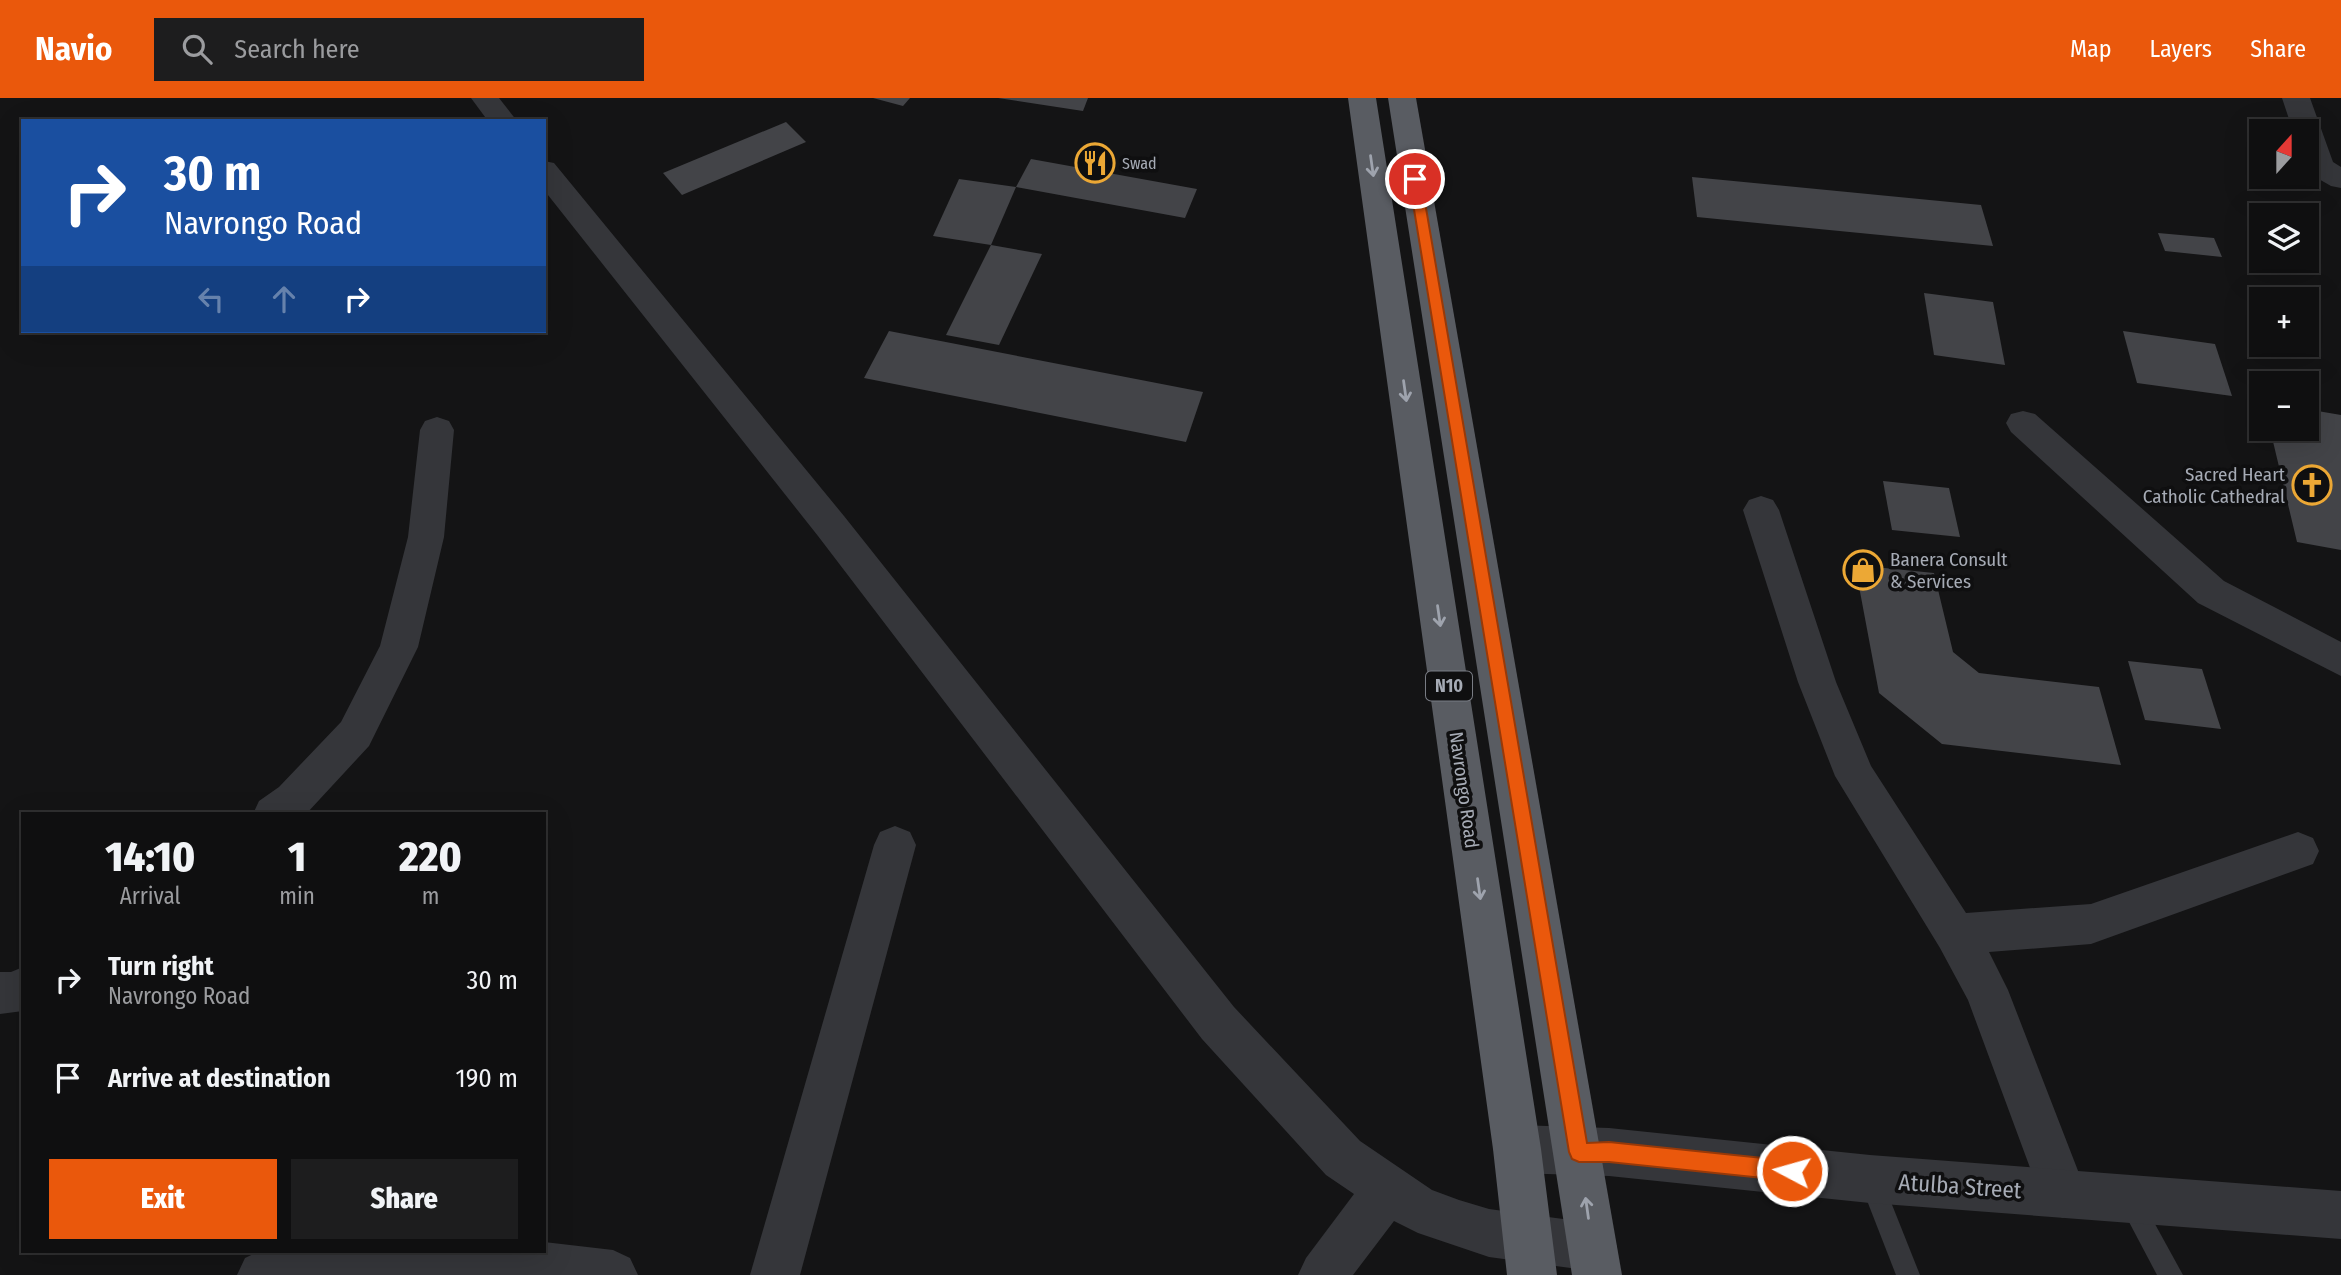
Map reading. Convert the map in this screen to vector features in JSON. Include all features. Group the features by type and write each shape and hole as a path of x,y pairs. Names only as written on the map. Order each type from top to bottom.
{"highway":[{"name":"Navrongo Road","path":"1362,98 1517,1149 1530,1257"},
{"name":"N10","path":"1402,98 1595,1261"}],"street":[{"path":"485,98 501,119"},
{"path":"2296,98 2320,167 2341,179"},
{"path":"546,172 831,526 1219,1023 1343,1158 1418,1209 1489,1233 1530,1257 1595,1261"},
{"path":"2022,423 2211,592 2341,660"},
{"path":"276,812 293,800 355,733 399,647 426,537 437,430"},
{"path":"1761,510 1816,682 1856,776 1955,934 1986,990 2063,1194"},
{"path":"775,1275 895,845"},
{"path":"1955,934 2091,924 2298,850"},
{"path":"0,993 15,993 21,989"},
{"name":"Atulba Street","path":"1517,1149 1609,1152 1870,1179 2341,1215"},
{"path":"1323,1275 1387,1190"},
{"path":"262,1275 283,1267 350,1260 507,1262 613,1275"}],"lane":[{"path":"1870,1179 1908,1275"},
{"path":"2129,1199 2171,1275"}],"building":[{"path":"873,98 910,98 903,106"},
{"path":"998,98 1088,98 1083,111"},
{"path":"786,122 806,142 682,195 663,173"},
{"path":"1031,159 1197,189 1185,218 1016,187"},
{"path":"1692,177 1981,205 1993,246 1697,217"},
{"path":"959,179 1016,187 991,245 933,236"},
{"path":"2158,233 2214,238 2222,257 2165,251"},
{"path":"991,245 1042,254 999,345 946,335"},
{"path":"1924,293 1993,302 2005,365 1934,355"},
{"path":"889,331 1203,392 1186,442 864,378"},
{"path":"2123,331 2215,344 2232,396 2137,383"},
{"name":"Sacred Heart Catholic Cathedral","path":"2319,411 2341,415 2341,550 2297,542 2273,441 2319,441"},
{"path":"1883,481 1949,488 1960,537 1892,530"},
{"path":"1855,565 1934,573 1953,652 1979,673 2099,687 2121,765 1942,744 1879,693"},
{"path":"2128,661 2202,669 2221,729 2145,720"}],"place":[{"name":"Swad","path":"1095,163"},
{"name":"Sacred Heart Catholic Cathedral","path":"2312,485"},
{"name":"Banera Consult & Services","path":"1863,570"}],"route":[{"path":"1415,179 1579,1152 1609,1152 1792,1171"}]}
